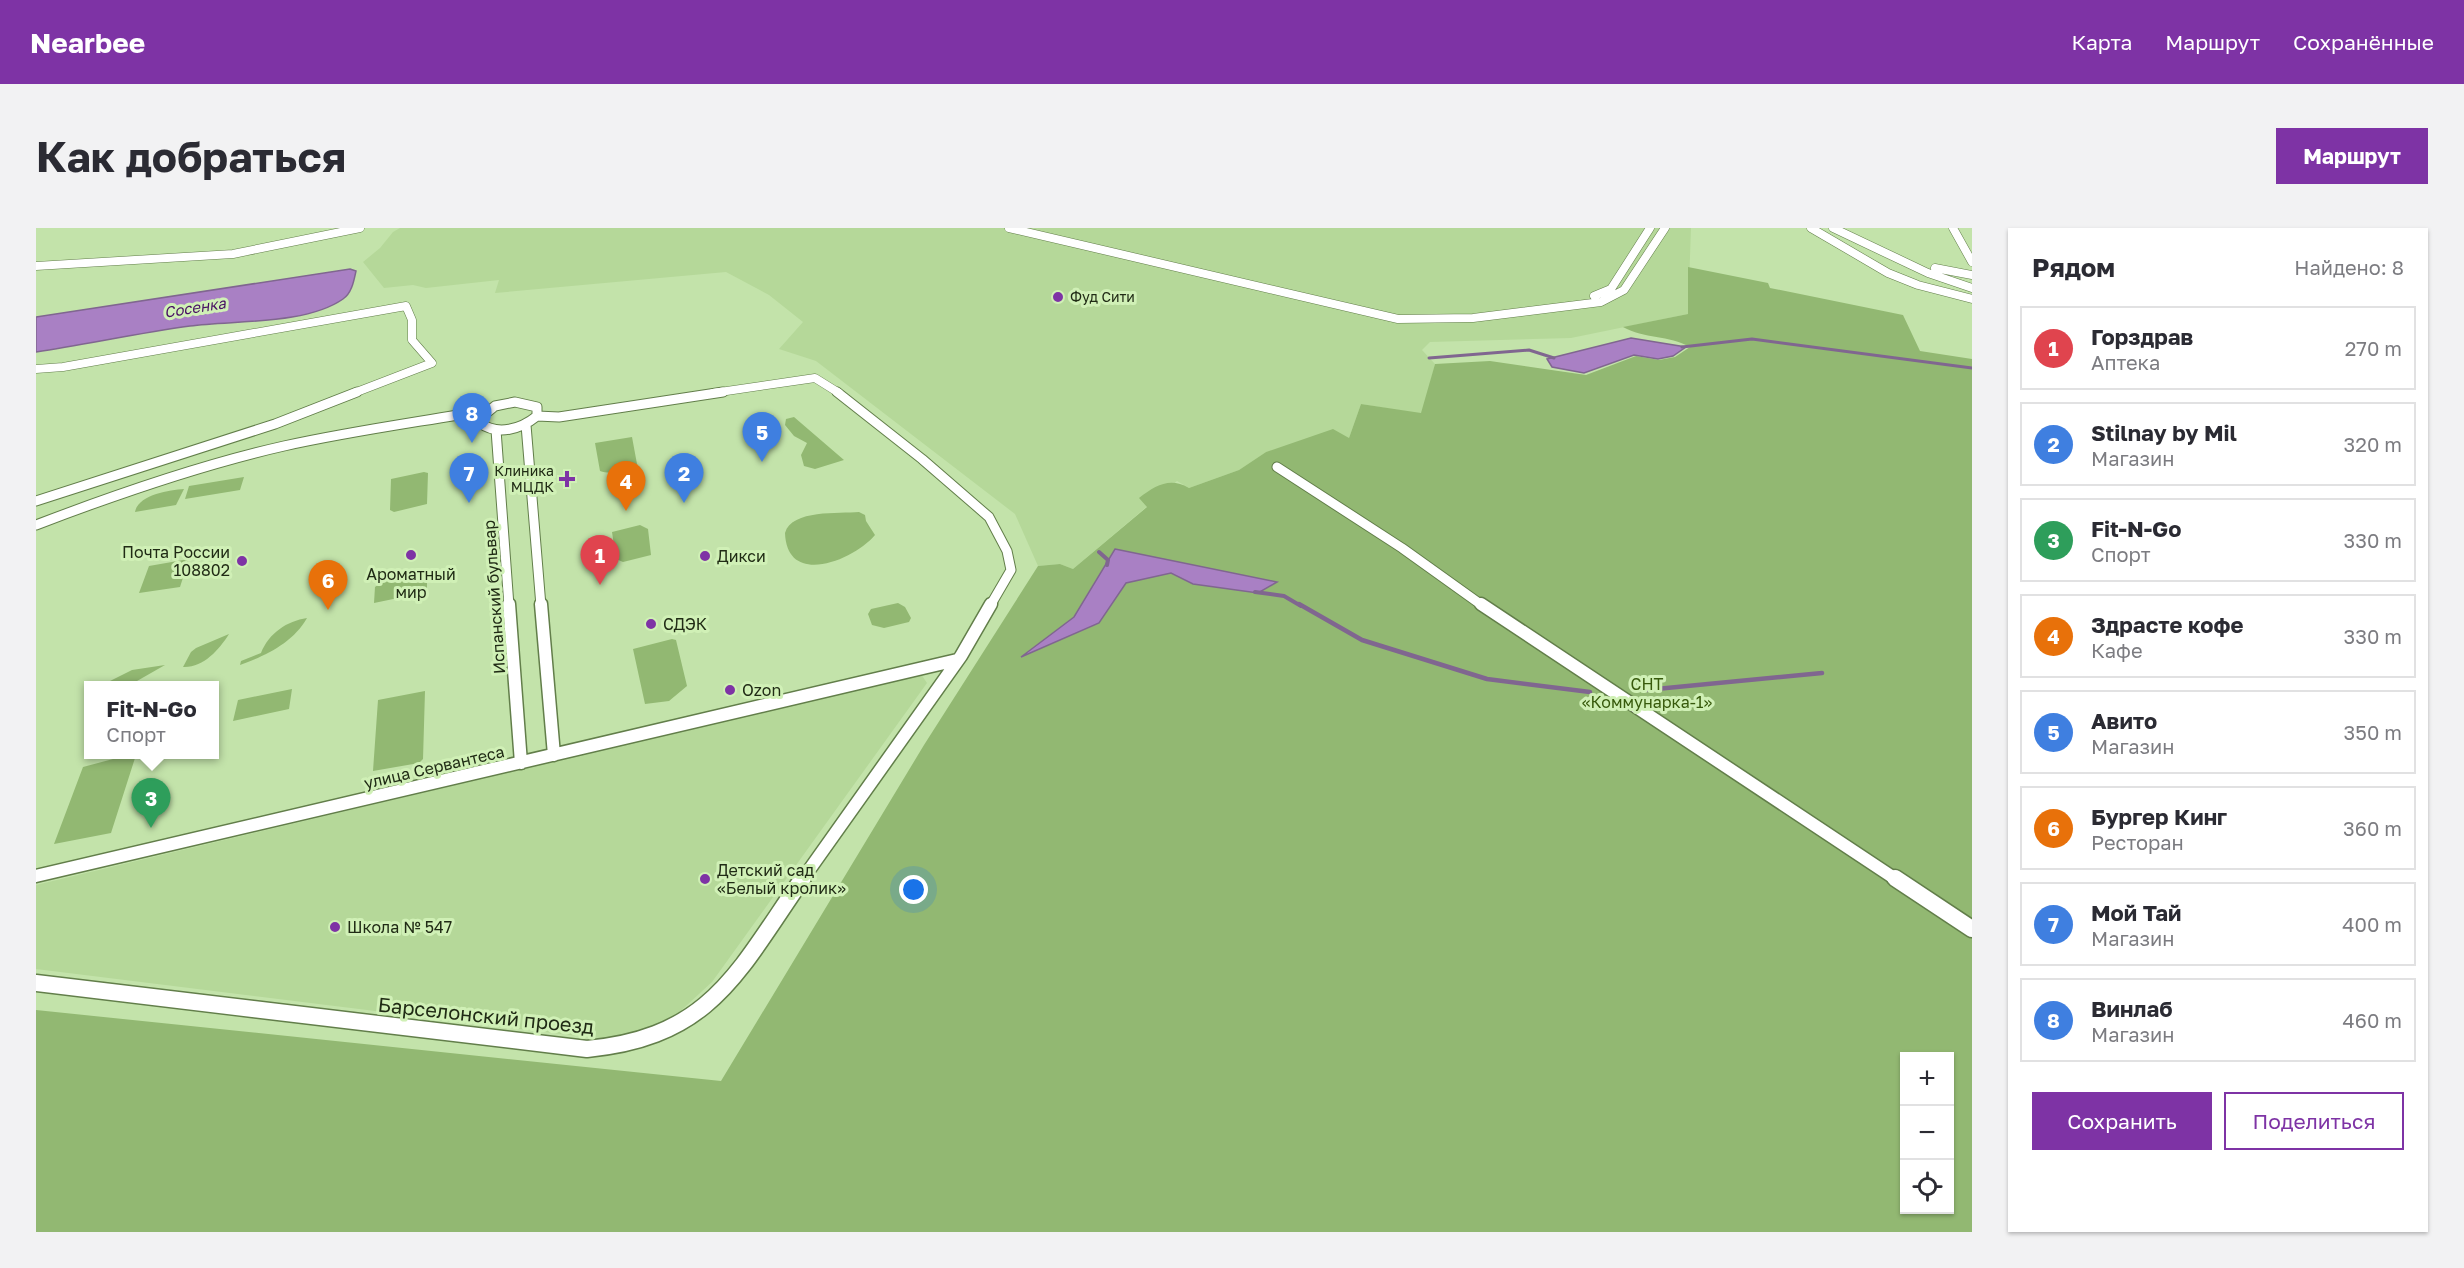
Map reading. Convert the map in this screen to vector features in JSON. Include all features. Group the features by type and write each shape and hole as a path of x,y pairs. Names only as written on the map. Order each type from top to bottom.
{"street":[{"path":"36,266 106,260 176,260 219,256 360,228"},
{"path":"1009,228 1338,308 1416,320 1473,318 1568,308 1616,297 1624,290 1665,228"},
{"path":"1372,313 1417,314 1510,308 1599,295 1611,289 1650,228"},
{"path":"1810,228 1888,273 1918,285 1972,299"},
{"path":"1833,228 1901,260 1972,288"},
{"path":"1953,228 1972,262"},
{"path":"1901,260 1972,275"},
{"path":"36,369 63,367 400,306 406,306 412,320 412,340 432,363 275,424 36,501"},
{"name":"Барселонский проезд","path":"36,983 586,1049 621,1047 657,1037 686,1023 710,1005 729,983 957,660 1011,570 1007,551 989,517 922,459 822,381 801,378 559,417 537,416"},
{"path":"36,525 172,476 333,436 487,410 505,403 524,402 537,407 537,416 526,425 496,430 480,423 482,414 487,410"},
{"path":"526,425 554,756"},
{"name":"Испанский бульвар","path":"496,430 521,763"},
{"path":"1277,467 1402,548 1533,641 1972,929"},
{"name":"улица Сервантеса","path":"36,876 957,660"},
{"path":"923,669 935,673 939,685"}],"shaded area":[{"name":"Фуд Сити","path":"400,228 1691,228 1688,314 1571,338 1430,342 1422,350 1435,364 1422,414 1361,404 1349,438 1266,452 1239,470 1189,488 1177,481 1073,569 1060,564 1038,566 1015,514 816,361 779,349 803,322 769,295 726,272 495,293 499,280 426,288 413,285 384,288 363,262"},
{"name":"Школа № 547","path":"921,674 927,683 712,982 674,1017 656,1027 631,1035 599,1038 36,969 36,885"}],"green space":[{"name":"СНТ «Коммунарка-1»","path":"1688,267 1768,283 1770,288 1903,315 1920,351 1972,359 1972,1232 36,1232 36,1010 721,1081 924,745 1038,566 1060,564 1073,569 1147,507 1139,498 1157,486 1176,483 1189,488 1239,470 1266,452 1333,429 1349,438 1361,404 1421,413 1435,364 1490,361 1586,375 1636,356 1659,360 1675,357 1690,347 1674,340 1639,334 1623,327 1688,314"},
{"path":"794,417 844,460 815,469 804,466 801,455 807,443 794,436 785,425 786,419"},
{"path":"632,437 637,464 619,472 600,471 595,443"},
{"path":"428,473 427,504 394,512 390,510 391,479"},
{"path":"244,477 240,490 185,499 189,486"},
{"path":"184,489 176,505 135,512 137,506 148,498 163,492"},
{"path":"859,512 865,515 875,535 852,553 823,564 809,564 797,560 789,550 785,533 789,525 797,520 817,514"},
{"path":"640,525 648,529 651,555 623,562 616,559 612,532"},
{"path":"189,559 180,587 139,593 149,566"},
{"path":"420,570 427,571 427,592 374,603 375,587 390,576"},
{"path":"898,603 905,607 911,618 909,622 884,628 872,625 868,614 871,609"},
{"path":"307,618 294,635 278,648 240,665 241,661 261,653 264,646 280,629 292,622"},
{"path":"229,634 210,657 197,665 183,667 191,652 196,648"},
{"path":"676,640 687,686 669,701 645,704 633,649"},
{"path":"165,665 137,681 110,681 132,670"},
{"path":"292,689 289,709 233,721 238,700"},
{"path":"425,691 423,759 419,763 373,771 378,700"},
{"path":"113,759 135,759 111,833 54,844 83,767"}],"water":[{"name":"Сосенка","path":"350,269 356,271 349,293 328,307 310,313 269,320 190,326 36,352 36,317"},
{"path":"1631,338 1686,347 1673,356 1658,359 1634,355 1584,373 1552,367 1547,359"},
{"path":"1115,549 1277,582 1258,593 1193,584 1171,573 1126,583 1099,623 1021,657 1074,617"}],"waterway":[{"path":"1682,347 1752,339 1972,368"},
{"path":"1429,358 1529,350 1554,358"},
{"path":"1099,552 1108,560 1107,565"},
{"path":"1255,592 1284,596 1301,606"},
{"path":"1299,604 1362,640 1487,679 1590,692"},
{"path":"1646,690 1822,673"}],"place":[{"name":"Фуд Сити","path":"1058,297"},
{"name":"Винлаб","path":"472,443"},
{"name":"Авито","path":"762,462"},
{"name":"Клиника МЦДК","path":"567,479"},
{"name":"Мой Тай","path":"469,503"},
{"name":"Stilnay by Mil","path":"684,503"},
{"name":"Здрасте кофе","path":"626,511"},
{"name":"Ароматный мир","path":"411,555"},
{"name":"Дикси","path":"705,556"},
{"name":"Почта России 108802","path":"242,561"},
{"name":"Горздрав","path":"600,585"},
{"name":"Бургер Кинг","path":"328,610"},
{"name":"СДЭК","path":"651,624"},
{"name":"Ozon","path":"730,690"},
{"name":"Fit-N-Go","path":"151,828"},
{"name":"Детский сад «Белый кролик»","path":"705,879"},
{"name":"Школа № 547","path":"335,927"}]}
